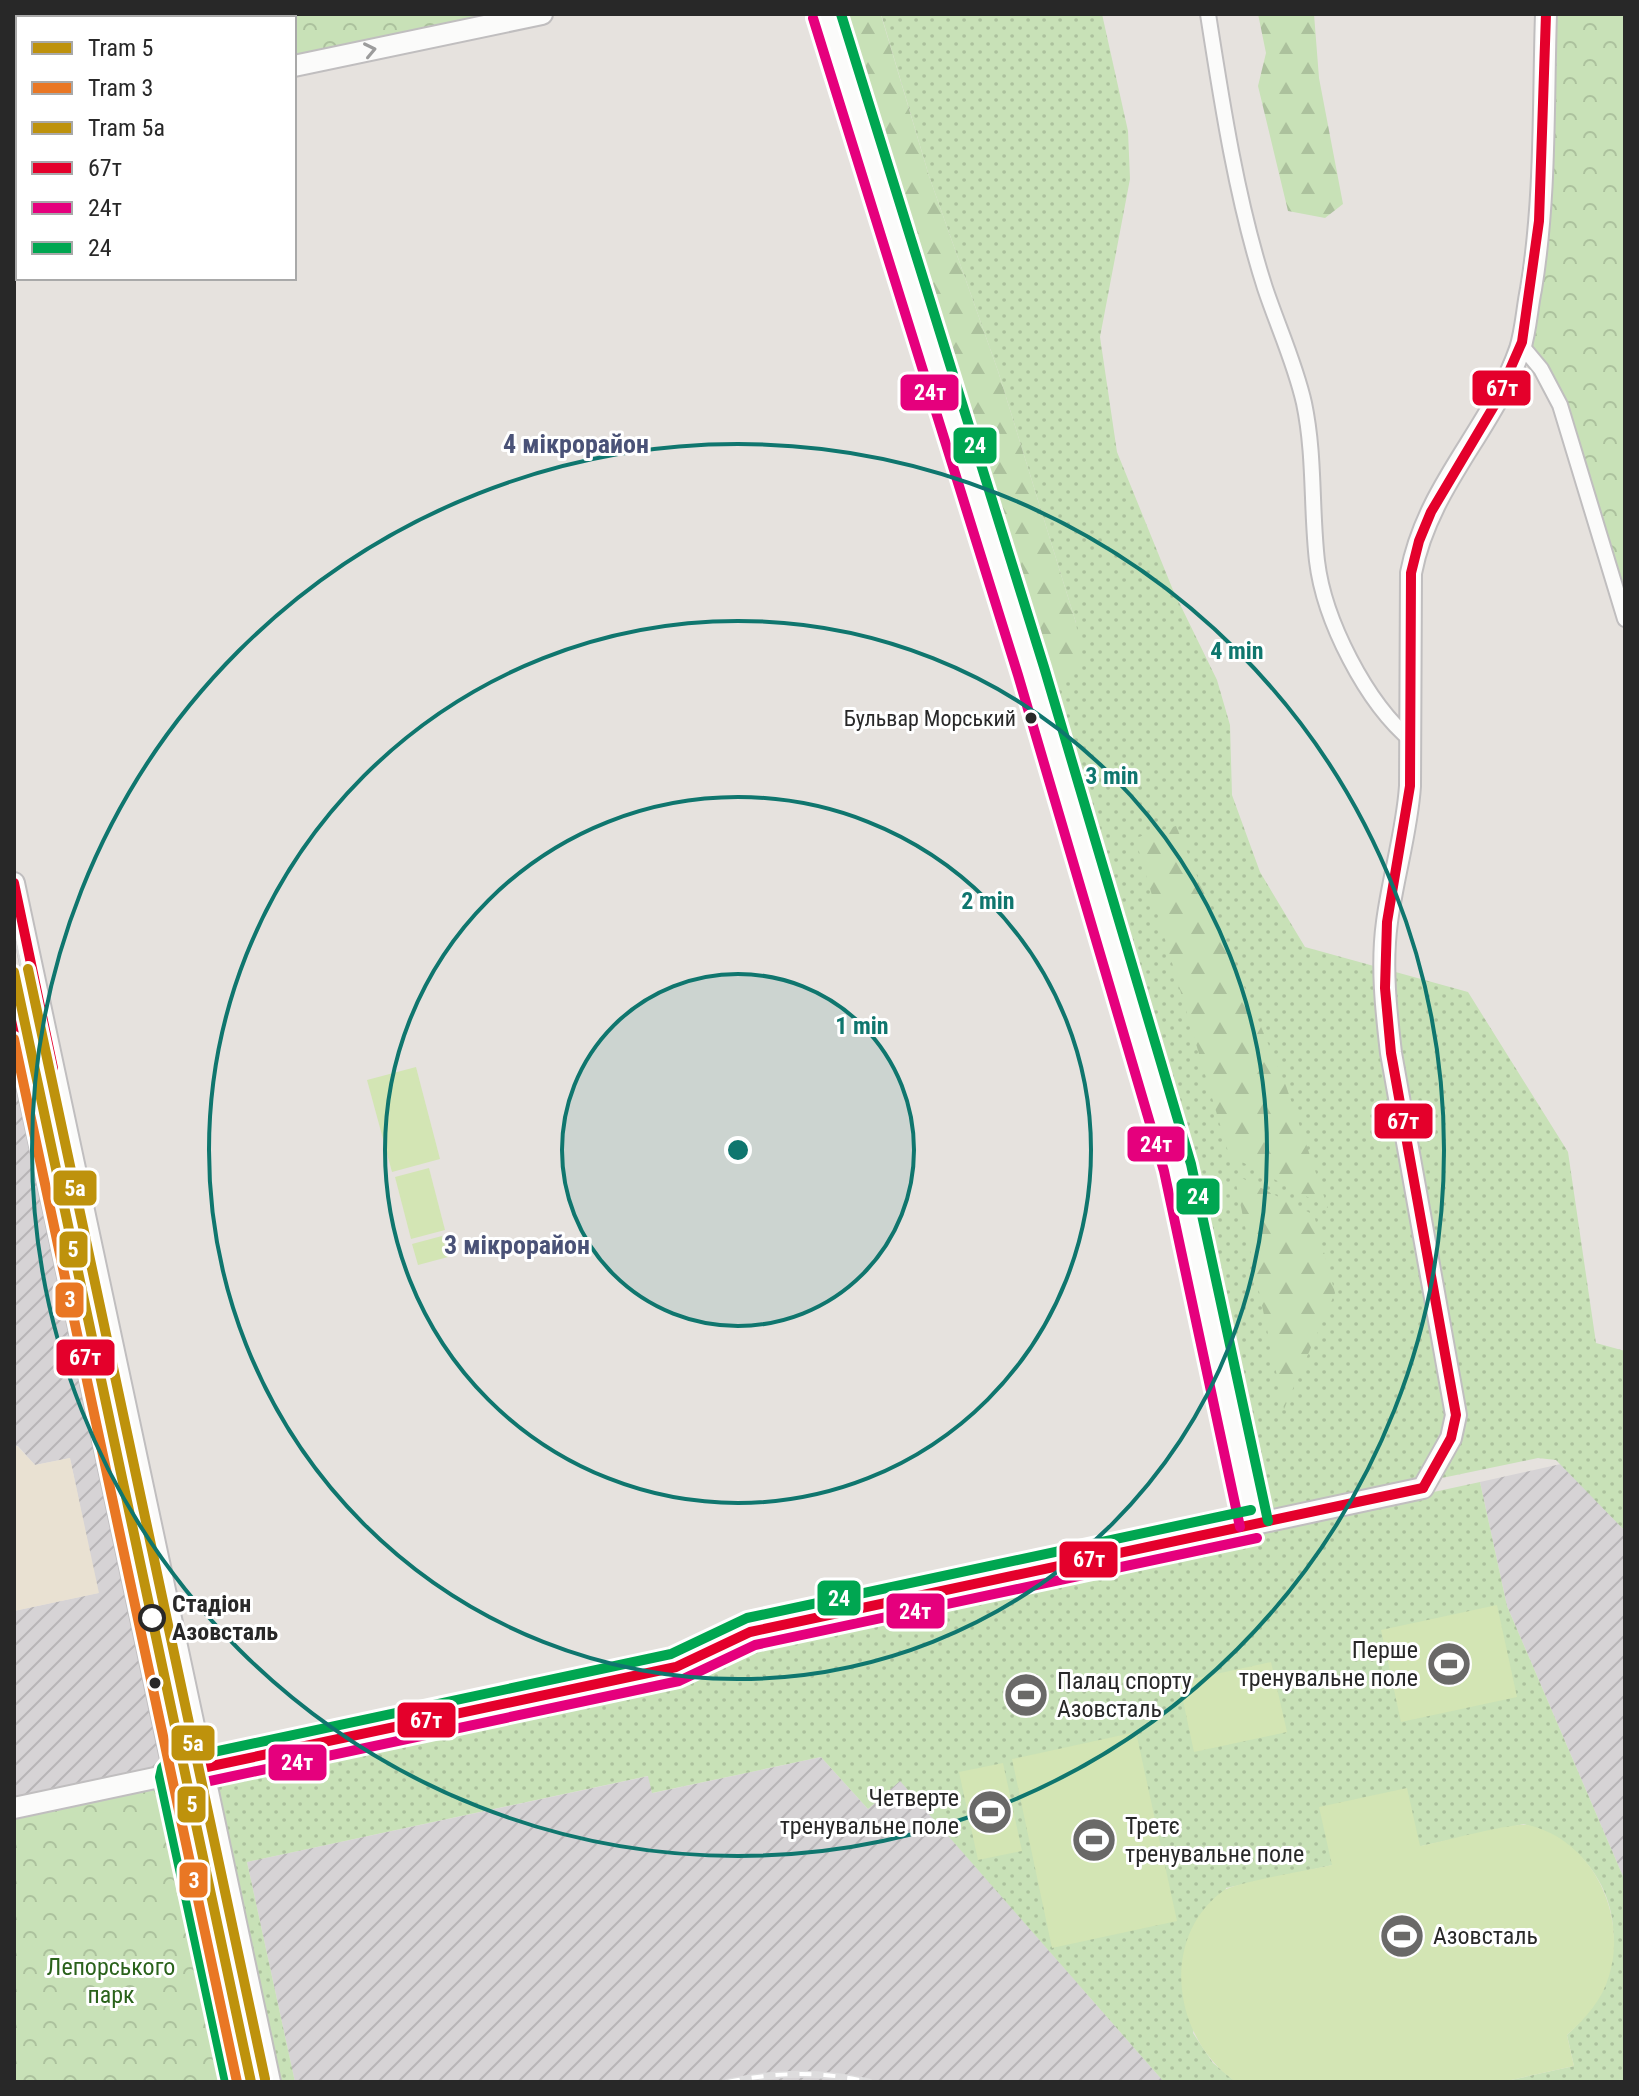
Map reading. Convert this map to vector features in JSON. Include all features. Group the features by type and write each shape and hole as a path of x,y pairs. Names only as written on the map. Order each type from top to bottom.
{"street":[{"path":"296,66 542,14"},
{"path":"826,14 1031,671 1178,1168 1254,1524"},
{"path":"1208,14 1247,219 1265,288 1289,348 1304,405 1317,562 1323,590 1358,673 1394,726 1412,741"},
{"path":"14,1808 676,1667 750,1632 1423,1488 1451,1438 1456,1415 1391,1053 1387,1014 1386,926 1408,820 1412,741 1411,573 1417,542 1441,491 1503,387 1521,345 1542,210 1546,14"},
{"path":"1521,345 1541,369 1560,405 1625,619"},
{"path":"14,883 270,2082"},
{"path":"14,1023 240,2082"}],"shaded area":[{"path":"14,1066 164,1770 14,1803 14,1611 98,1593 70,1458 35,1465 18,1446 14,1446"},
{"path":"14,1446 35,1465 70,1458 99,1593 14,1611"},
{"path":"1561,1464 1625,1531 1625,1881 1507,1606 1480,1482"},
{"path":"821,1757 868,1809 900,1780 1164,2082 295,2082 247,1862 649,1776 653,1793"}],"green space":[{"path":"14,14 499,14 296,57 296,16 16,16 14,117"},
{"path":"832,14 839,14 999,516 1043,669 1076,623 998,371 929,176 881,14 1102,14 1128,131 1130,179 1100,337 1117,452 1173,590 1217,680 1230,725 1232,795 1260,872 1305,947 1468,992 1568,1152 1596,1343 1625,1351 1625,1531 1556,1460 1538,1458 1259,1516 1185,1164"},
{"path":"839,14 881,15 929,176 998,371 1076,623 1081,654 1078,667 1068,676 1058,679 1048,677 1043,669 999,516"},
{"path":"1258,14 1314,14 1319,78 1343,204 1325,218 1288,211 1258,86 1266,53"},
{"path":"1546,14 1625,14 1625,597 1560,405 1521,345"},
{"path":"1176,826 1286,1086 1328,1208 1229,1155 1135,838"},
{"path":"416,1067 440,1159 392,1172 367,1080"},
{"path":"429,1168 445,1230 411,1239 395,1177"},
{"path":"1234,1174 1314,1215 1335,1293 1284,1409"},
{"path":"442,1236 448,1257 418,1265 412,1244"},
{"path":"1480,1482 1507,1606 1625,1881 1625,2081 1502,2082 1574,2066 1567,2035 1586,2015 1600,1992 1609,1968 1613,1943 1612,1918 1605,1894 1593,1871 1568,1845 1537,1829 1524,1824 1226,1888 1193,2033 1213,2063 1236,2082 1164,2082 900,1781 868,1809 821,1757 652,1793 648,1776 247,1862 295,2082 278,2082 211,1773 757,1638"},
{"name":"Перше тренувальне поле","path":"1497,1605 1517,1697 1401,1722 1381,1630"},
{"path":"1271,1662 1287,1732 1194,1752 1179,1682"},
{"name":"Третє тренувальне поле","path":"1136,1732 1177,1921 1052,1948 1012,1759"},
{"name":"Четверте тренувальне поле","path":"1003,1763 1022,1851 978,1860 959,1772"},
{"name":"Лепорського парк","path":"167,1781 232,2082 14,2082 14,1814"},
{"name":"Азовсталь","path":"1407,1788 1420,1846 1493,1829 1528,1825 1551,1833 1571,1846 1600,1883 1614,1929 1614,1953 1609,1976 1598,2001 1567,2035 1574,2066 1502,2082 1236,2082 1215,2064 1199,2041 1188,2016 1182,1989 1182,1961 1189,1935 1202,1911 1223,1891 1231,1888 1332,1865 1319,1807"}],"tram line":[{"path":"14,934 259,2082"},
{"name":"5а","path":"28,969 265,2079"},
{"name":"5","path":"14,972 251,2082"},
{"name":"3","path":"14,1039 237,2082"}],"railway":[{"path":"728,2082 798,2074 869,2082"}],"transit line":[{"name":"24","path":"841,14 1044,667 1191,1164 1268,1521"},
{"name":"67т","path":"1423,1488 1451,1438 1456,1415 1391,1053 1385,988 1387,922 1410,786 1411,573 1431,512 1494,406 1522,342 1539,221 1546,14"},
{"name":"24т","path":"813,18 1018,675 1164,1171 1240,1527"},
{"name":"67т","path":"14,883 53,1068"},
{"name":"67т","path":"14,1023 174,1774 676,1667 750,1632 1423,1488"},
{"name":"24","path":"226,2082 160,1777 167,1762 671,1654 747,1618 1251,1510"},
{"name":"24т","path":"254,2079 191,1785 679,1681 755,1645 1257,1538"}],"place":[{"name":"Бульвар Морський","path":"1031,718"},
{"name":"Стадіон Азовсталь","path":"152,1618"},
{"name":"Перше тренувальне поле","path":"1449,1664"},
{"name":"Палац спорту Азовсталь","path":"1026,1695"},
{"name":"Четверте тренувальне поле","path":"990,1812"},
{"name":"Третє тренувальне поле","path":"1094,1840"},
{"name":"Азовсталь","path":"1402,1936"}],"district":[{"name":"4 мікрорайон","path":"576,444"},
{"name":"3 мікрорайон","path":"517,1245"}]}
